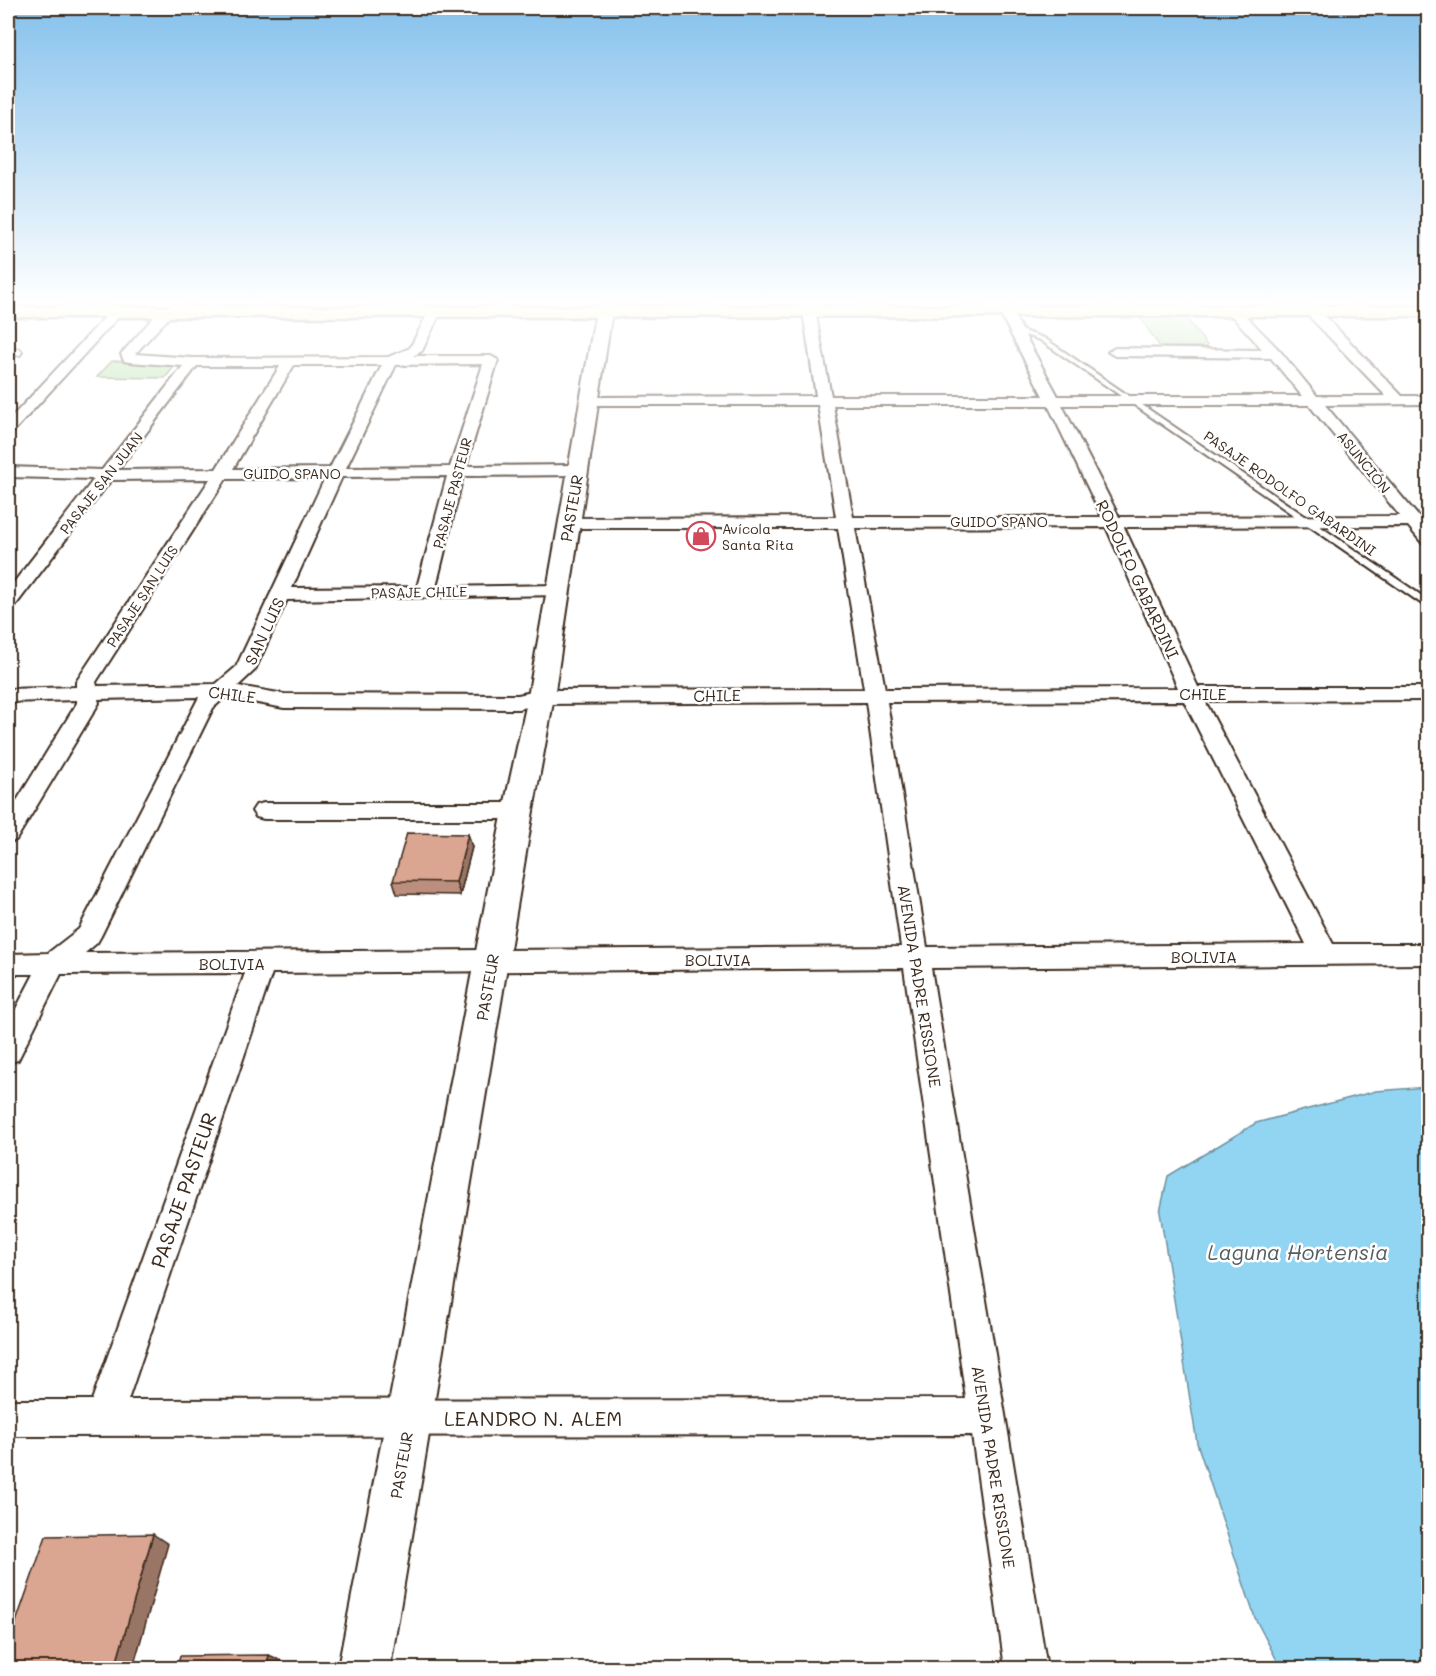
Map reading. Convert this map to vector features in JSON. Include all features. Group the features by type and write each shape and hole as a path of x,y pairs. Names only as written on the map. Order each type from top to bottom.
{"street":[{"path":"8,429 47,383"},
{"name":"PASAJE SAN JUAN","path":"8,602 177,383"},
{"name":"PASAJE SAN LUIS","path":"8,834 88,703 86,682 255,422 277,383"},
{"name":"SAN LUIS","path":"8,1051 53,964 88,936 204,704 245,670 380,383"},
{"name":"PASAJE PASTEUR","path":"425,592 456,472 483,383"},
{"name":"PASTEUR","path":"364,1668 518,811 541,697 556,591 593,383"},
{"name":"AVENIDA PADRE RISSIONE","path":"823,383 875,693 1026,1668"},
{"name":"RODOLFO GABARDINI","path":"1043,383 1112,520 1191,693 1325,955"},
{"name":"ASUNCIÓN","path":"1299,383 1420,521 1428,539"},
{"path":"1382,383 1398,400"},
{"path":"591,401 1428,400"},
{"path":"8,412 24,412"},
{"name":"GUIDO SPANO","path":"8,472 578,470"},
{"name":"GUIDO SPANO","path":"569,523 1420,521"},
{"path":"8,567 35,567"},
{"name":"PASAJE CHILE","path":"282,594 556,591"},
{"name":"CHILE","path":"8,695 221,690 284,700 518,702 541,697 875,693 1428,693"},
{"path":"264,811 518,811"},
{"name":"BOLIVIA","path":"8,964 1428,954"},
{"name":"PASAJE PASTEUR","path":"104,1417 262,962"},
{"name":"LEANDRO N. ALEM","path":"8,1418 986,1417"}],"lane":[{"name":"PASAJE RODOLFO GABARDINI","path":"1108,383 1428,604"}],"water":[{"name":"Laguna Hortensia","path":"1428,1087 1428,1668 1281,1668 1255,1618 1197,1443 1160,1212 1168,1176 1256,1123 1376,1091"}],"building":[{"path":"407,833 468,834 456,882 393,881"},
{"path":"153,1534 115,1668 8,1668 8,1645 46,1536"},
{"path":"269,1655 266,1668 177,1668 180,1656"}],"place":[{"name":"Avícola Santa Rita","path":"701,536"}]}
